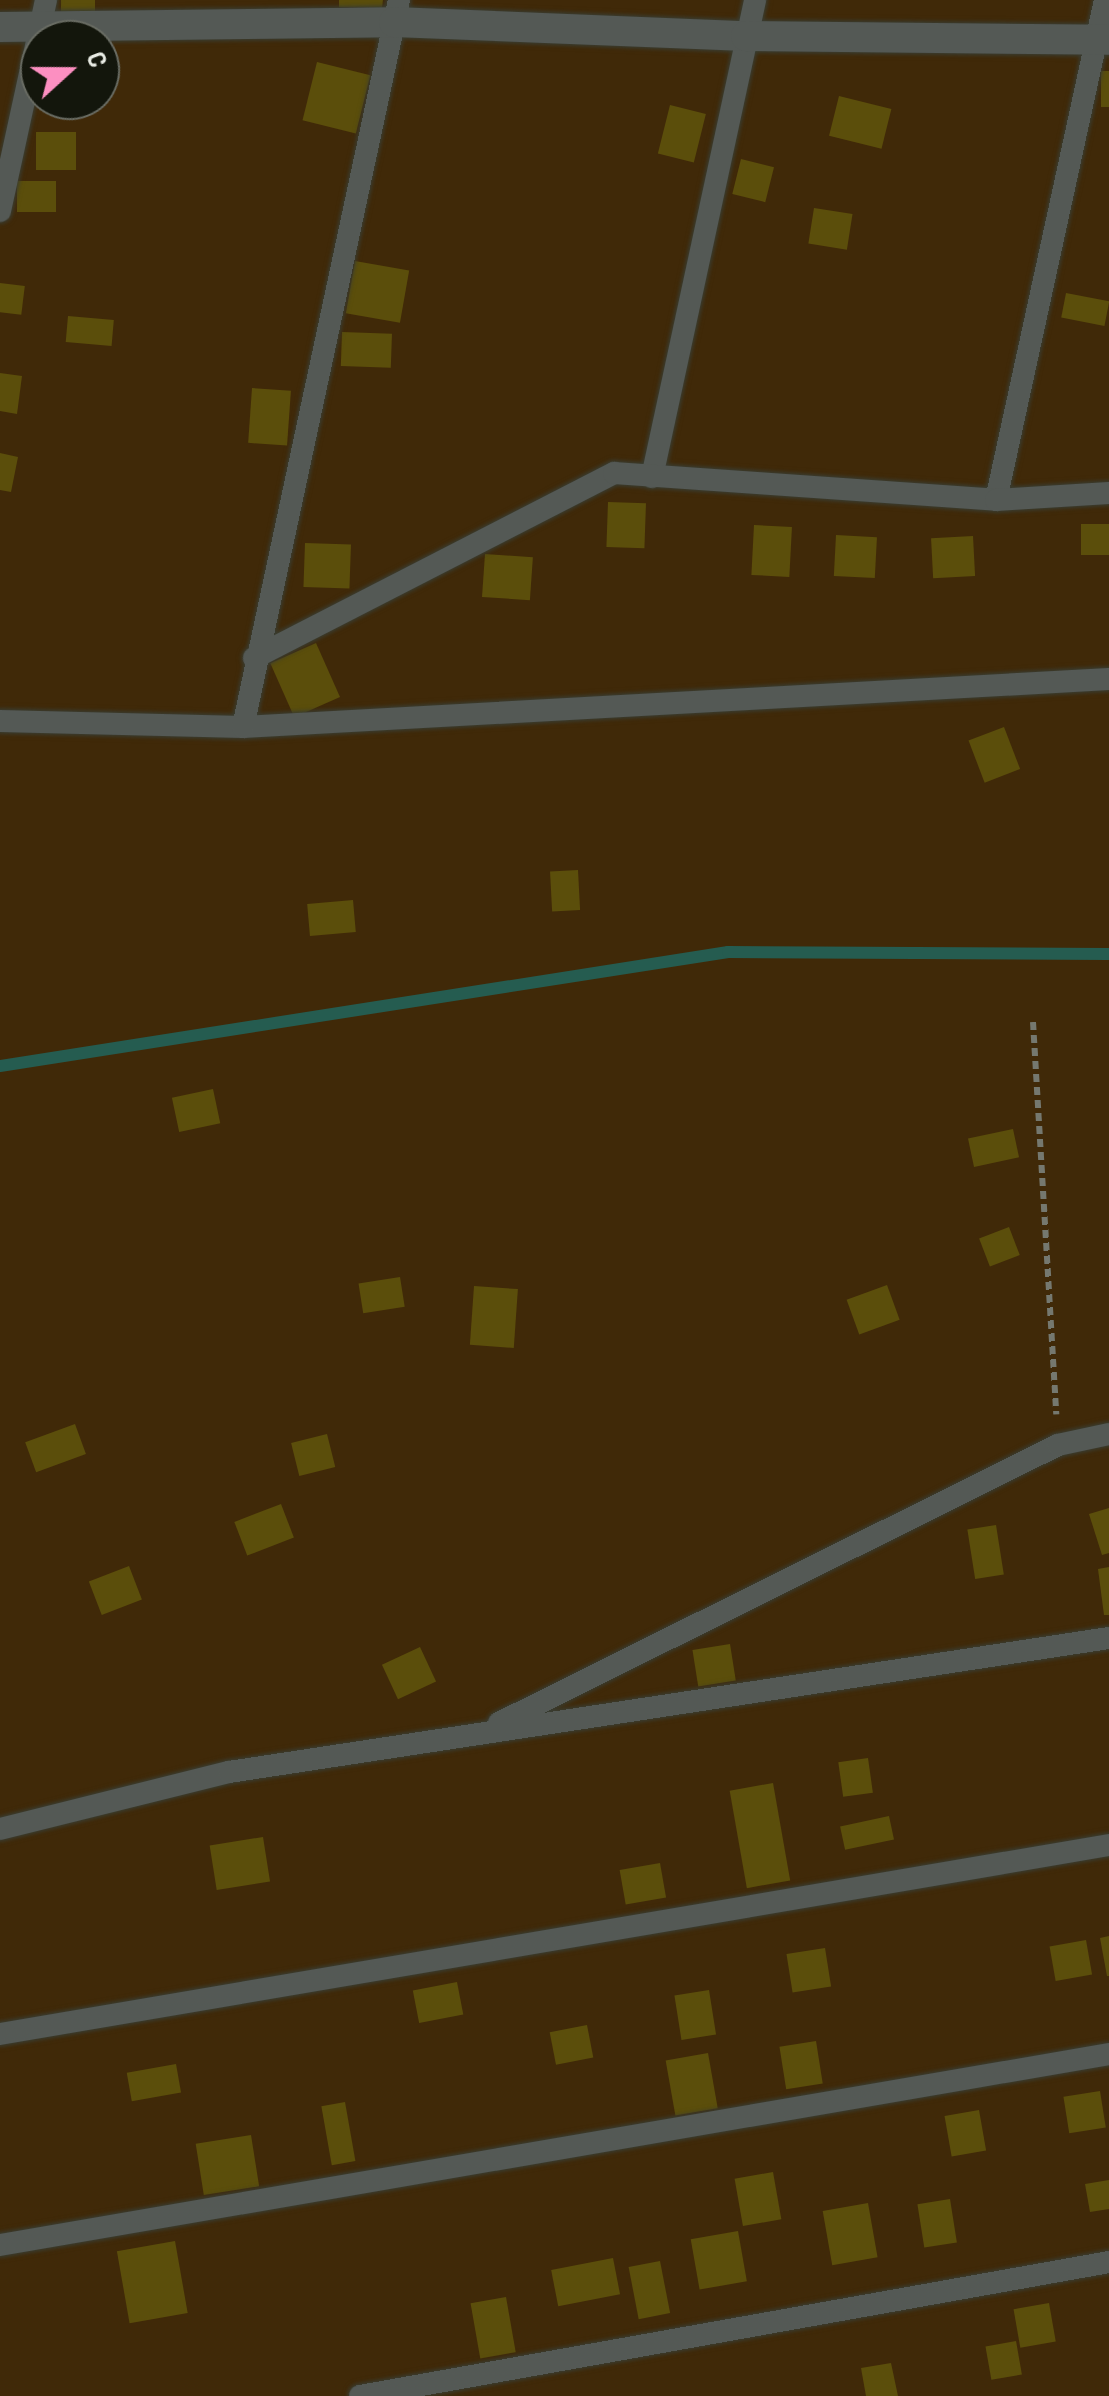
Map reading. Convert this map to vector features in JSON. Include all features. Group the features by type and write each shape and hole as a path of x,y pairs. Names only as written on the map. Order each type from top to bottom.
{"street":[{"path":"0,27 43,14 396,11 746,36 1102,40"}],"lane":[{"path":"652,477 755,0"},
{"path":"996,500 1102,40 1105,0"},
{"path":"242,727 396,11"},
{"path":"0,211 43,14"},
{"path":"254,658 614,473 996,500 1109,493"},
{"path":"0,721 242,727 1109,678"},
{"path":"477,1734 1058,1445 1109,1434"},
{"path":"0,1829 228,1772 1109,1638"},
{"path":"0,2034 1109,1845"},
{"path":"0,2244 1109,2054"},
{"path":"360,2396 1109,2262"}],"path":[{"path":"1033,1022 1058,1445"}],"shaded area":[{"path":"0,0 1109,0 1109,2396 0,2396"}],"building":[{"path":"61,0 95,0 95,17 61,17"},
{"path":"339,0 383,0 382,8 339,7"},
{"path":"317,62 370,75 356,134 302,120"},
{"path":"1101,71 1109,71 1109,107 1101,107"},
{"path":"839,96 891,109 881,149 829,136"},
{"path":"670,105 706,114 694,162 658,154"},
{"path":"36,132 76,132 76,170 36,170"},
{"path":"741,159 774,167 765,202 732,194"},
{"path":"17,181 56,181 56,212 17,212"},
{"path":"814,208 853,214 847,250 808,244"},
{"path":"355,261 409,271 400,323 346,313"},
{"path":"0,283 25,286 21,315 0,312"},
{"path":"1066,293 1109,301 1104,326 1061,318"},
{"path":"68,316 114,320 112,346 66,342"},
{"path":"342,332 392,334 391,368 341,366"},
{"path":"0,373 22,376 17,414 0,411"},
{"path":"252,388 291,391 287,446 248,443"},
{"path":"0,453 18,457 11,492 0,490"},
{"path":"608,502 646,503 644,548 606,547"},
{"path":"1081,524 1109,524 1109,555 1081,555"},
{"path":"754,525 792,527 789,577 751,575"},
{"path":"836,535 877,537 875,578 834,576"},
{"path":"973,536 975,576 933,578 931,538"},
{"path":"305,543 351,545 349,589 303,587"},
{"path":"485,554 533,557 530,600 482,597"},
{"path":"316,643 340,697 294,717 270,663"},
{"path":"1004,727 1020,769 985,783 969,741"},
{"path":"578,870 580,910 552,911 550,871"},
{"path":"353,900 356,932 310,936 307,904"},
{"path":"213,1089 220,1123 179,1132 172,1098"},
{"path":"1013,1129 1019,1157 974,1167 968,1139"},
{"path":"1009,1227 1020,1255 990,1266 979,1238"},
{"path":"400,1277 405,1307 363,1313 359,1284"},
{"path":"887,1285 900,1320 859,1334 847,1300"},
{"path":"474,1286 518,1289 514,1348 470,1345"},
{"path":"75,1424 86,1454 36,1472 25,1442"},
{"path":"327,1434 335,1467 299,1476 291,1443"},
{"path":"281,1504 294,1538 247,1556 234,1522"},
{"path":"1109,1508 1109,1553 1102,1555 1089,1514"},
{"path":"996,1525 1004,1574 975,1579 967,1530"},
{"path":"129,1566 142,1600 102,1615 89,1581"},
{"path":"1109,1567 1109,1615 1104,1615 1098,1569"},
{"path":"730,1644 736,1681 698,1686 692,1650"},
{"path":"420,1647 436,1681 398,1699 382,1665"},
{"path":"868,1758 873,1793 843,1797 838,1762"},
{"path":"773,1783 790,1880 747,1888 730,1791"},
{"path":"889,1816 894,1839 845,1850 840,1826"},
{"path":"263,1837 270,1881 217,1890 210,1845"},
{"path":"660,1863 666,1897 626,1905 620,1870"},
{"path":"1109,1936 1109,1976 1107,1976 1100,1938"},
{"path":"1086,1940 1092,1974 1056,1981 1050,1946"},
{"path":"825,1948 831,1987 793,1993 786,1954"},
{"path":"457,1982 463,2014 419,2023 413,1991"},
{"path":"709,1990 716,2034 681,2040 674,1995"},
{"path":"587,2025 593,2057 556,2065 550,2032"},
{"path":"816,2041 823,2083 786,2089 779,2047"},
{"path":"708,2053 718,2108 675,2116 666,2060"},
{"path":"176,2064 181,2093 132,2101 127,2073"},
{"path":"1100,2091 1106,2128 1069,2133 1063,2097"},
{"path":"345,2102 355,2161 332,2165 321,2106"},
{"path":"979,2110 986,2150 952,2156 945,2116"},
{"path":"251,2135 259,2186 204,2195 196,2144"},
{"path":"773,2172 781,2219 743,2226 735,2179"},
{"path":"1109,2180 1109,2209 1090,2212 1085,2184"},
{"path":"950,2199 957,2242 924,2248 917,2204"},
{"path":"868,2203 878,2257 832,2265 823,2211"},
{"path":"738,2231 747,2281 700,2290 691,2239"},
{"path":"175,2241 188,2313 130,2323 117,2251"},
{"path":"613,2258 620,2294 558,2306 551,2270"},
{"path":"660,2261 670,2313 639,2319 629,2267"},
{"path":"506,2297 516,2352 480,2358 471,2303"},
{"path":"1049,2303 1056,2341 1020,2348 1014,2309"},
{"path":"1016,2341 1022,2374 991,2380 985,2346"},
{"path":"891,2363 898,2396 866,2396 861,2368"}],"waterway":[{"path":"0,1066 728,952 1109,954"}]}
